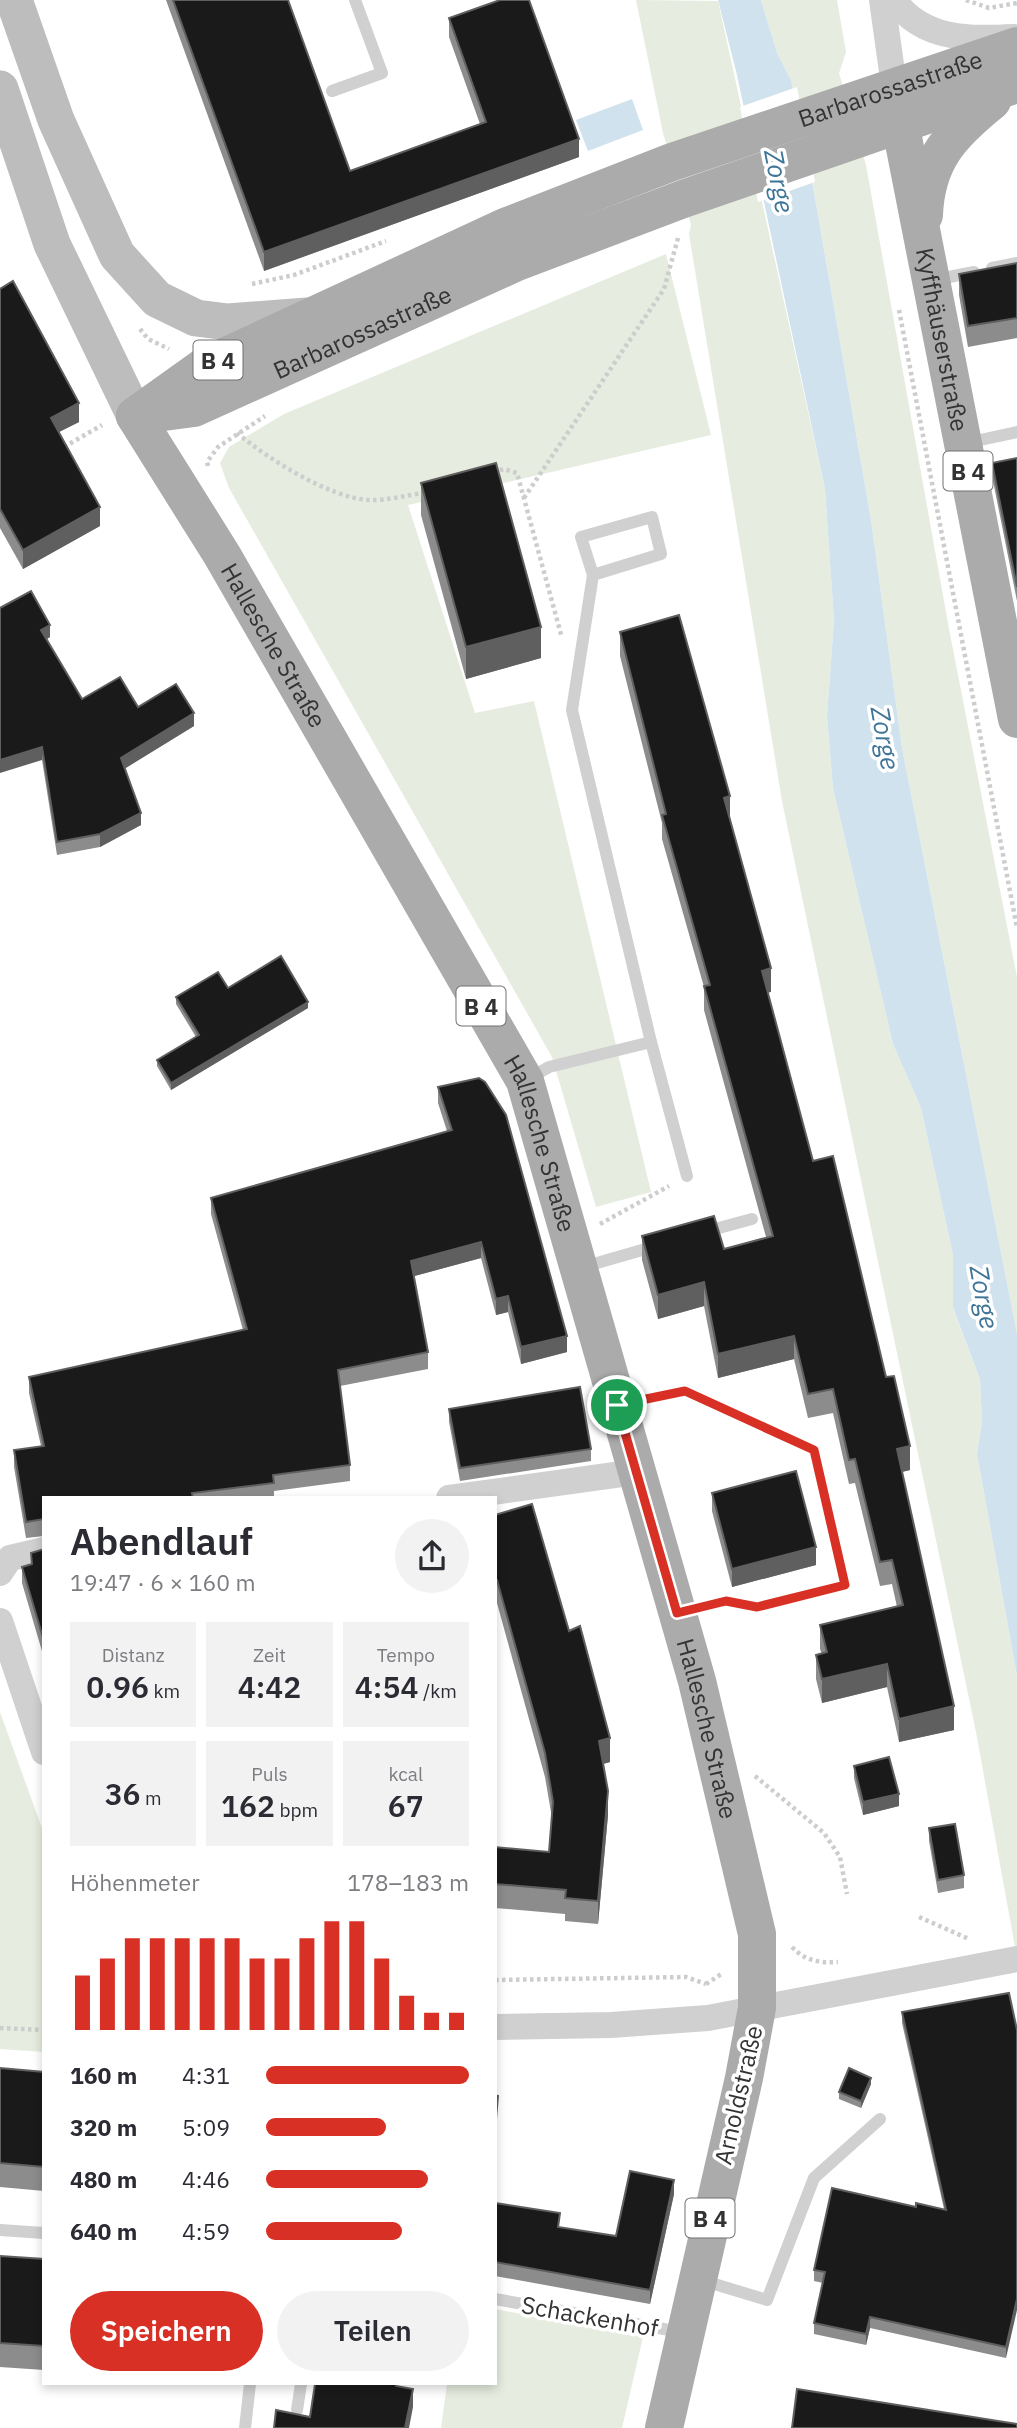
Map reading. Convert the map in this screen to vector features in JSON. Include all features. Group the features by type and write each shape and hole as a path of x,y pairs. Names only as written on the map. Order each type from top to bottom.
{"main road":[{"path":"14,0 55,120 117,255 157,299 196,317 228,323 308,316"},
{"name":"Barbarossastraße","path":"122,418 205,366 308,316 505,228 672,162 1017,46"},
{"name":"Kyffhäuserstraße","path":"894,86 899,125 1017,719"},
{"name":"Barbarossastraße","path":"122,418 194,408 228,395 516,262 681,217 858,137 1012,87"},
{"name":"B 4","path":"928,272 924,203 936,159 970,120 1012,87"},
{"name":"Hallesche Straße","path":"0,89 52,244 122,418 222,555 525,1081 677,1613 757,1934 757,2008"},
{"name":"Arnoldstraße","path":"664,2428 757,2008"}],"street":[{"path":"881,0 894,86"},
{"name":"Barbarossastraße","path":"894,0 905,13 942,34 972,38 1017,37"},
{"path":"463,1496 636,1472"},
{"path":"0,1573 10,1558 42,1550"},
{"path":"0,1621 42,1746"},
{"path":"497,2027 694,2019 1008,1961"}],"lane":[{"path":"332,91 382,73 355,0"},
{"path":"928,272 1017,263"},
{"path":"962,444 1017,432"},
{"path":"593,575 661,554 652,517 581,537 593,575 572,710 651,1042 687,1176"},
{"path":"525,1081 549,1068 651,1042"},
{"path":"689,1236 752,1219"},
{"path":"579,1268 664,1244"},
{"path":"617,1405 685,1391 814,1450 845,1585 757,1607 726,1601 677,1613"},
{"path":"697,2279 767,2300 814,2179 880,2119"},
{"path":"0,2230 42,2233"},
{"name":"Schackenhof","path":"497,2299 684,2333"},
{"path":"245,2428 250,2385"},
{"path":"297,2410 301,2385"}],"path":[{"path":"966,0 989,8 1017,3"},
{"path":"524,498 664,289 681,217"},
{"path":"896,297 1017,928"},
{"path":"54,453 122,418"},
{"path":"237,434 291,469 333,490 368,500 435,490"},
{"path":"481,476 504,469 517,473 558,631 580,668"},
{"path":"593,1228 687,1176"},
{"path":"751,1773 824,1833 840,1857 847,1894"},
{"path":"919,1917 979,1943"},
{"path":"497,1980 686,1977 706,1984"},
{"path":"0,2028 42,2030"}],"shaded area":[{"path":"636,0 718,1 825,489 834,620 827,716 833,788 893,1044 921,1108 953,1255 953,1309 980,1379 982,1421 977,1454 1017,1676 1017,1958 976,1732 782,801 689,234 691,225 663,133"},
{"path":"761,0 837,0 846,52 839,73 866,165 949,629 1017,977 1017,1334 902,748 871,520 814,192 791,80 777,53"},
{"path":"666,254 711,435 408,505 475,713 534,701 651,1192 596,1207 552,1057 229,488 220,463 229,447 284,414"},
{"path":"0,1712 42,1828 42,2052 0,2049"},
{"path":"497,2309 643,2337 622,2428 441,2428 447,2385 497,2385"}],"water":[{"name":"Zorge","path":"718,0 761,0 777,53 791,80 814,192 871,520 902,748 1017,1334 1017,1676 977,1454 982,1421 980,1379 953,1308 953,1255 921,1108 893,1044 833,788 827,716 834,620 825,489 737,75"},
{"path":"632,99 643,130 588,151 576,120"}],"pier":[{"path":"797,87 815,182 758,202 740,107"}],"building":[{"path":"173,0 288,0 350,171 486,122 449,18 500,0 529,0 579,139 264,252"},
{"path":"1017,263 1017,318 968,326 959,274"},
{"path":"13,281 79,403 51,418 100,507 23,550 0,509 0,289"},
{"path":"1017,458 1017,587 992,463"},
{"path":"496,463 541,627 466,647 421,483"},
{"path":"31,591 50,625 41,630 82,699 120,677 138,707 176,684 194,713 121,758 141,813 100,834 57,842 42,747 0,760 0,608"},
{"path":"679,615 730,796 724,798 771,968 762,971 813,1161 833,1156 886,1377 894,1376 910,1446 897,1449 954,1706 899,1719 887,1664 822,1679 816,1655 827,1652 820,1625 903,1605 892,1560 880,1562 855,1459 849,1460 833,1389 808,1394 794,1336 718,1354 704,1282 658,1295 642,1236 714,1216 724,1249 773,1236 704,986 710,985 662,815 666,814 620,632"},
{"path":"281,956 308,1002 171,1083 157,1060 199,1035 176,997 218,972 228,988"},
{"path":"479,1078 485,1082 506,1115 567,1336 521,1347 508,1296 496,1299 481,1242 411,1261 428,1352 338,1370 350,1465 273,1475 274,1483 192,1493 193,1496 42,1496 42,1519 26,1522 14,1450 44,1446 29,1377 247,1329 211,1198 452,1130 438,1087"},
{"path":"580,1387 591,1449 460,1468 449,1409"},
{"path":"796,1471 816,1547 732,1569 712,1493"},
{"path":"532,1504 569,1631 580,1626 610,1738 599,1741 608,1791 598,1901 565,1898 566,1890 497,1884 497,1847 549,1852 553,1802 545,1753 497,1580 497,1514"},
{"path":"42,1550 42,1634 22,1567 32,1564 31,1553"},
{"path":"889,1757 899,1794 863,1802 854,1766"},
{"path":"955,1824 964,1875 938,1880 929,1828"},
{"path":"1009,1993 1017,2030 1017,2299 1006,2347 870,2317 866,2334 814,2323 825,2272 814,2270 832,2188 916,2207 916,2203 946,2210 902,2012"},
{"path":"0,2068 42,2072 42,2167 0,2163"},
{"path":"849,2068 871,2078 861,2101 839,2092"},
{"path":"630,2171 674,2180 650,2290 497,2262 497,2203 560,2213 558,2227 616,2236"},
{"path":"0,2256 42,2259 42,2346 0,2343"},
{"path":"315,2385 396,2385 413,2389 405,2428 274,2428 276,2410 310,2417"},
{"path":"797,2389 1017,2424 1017,2428 792,2428"}],"route":[{"path":"685,1391 814,1450 845,1585 757,1607 726,1601 677,1613 617,1405 685,1391"}]}
